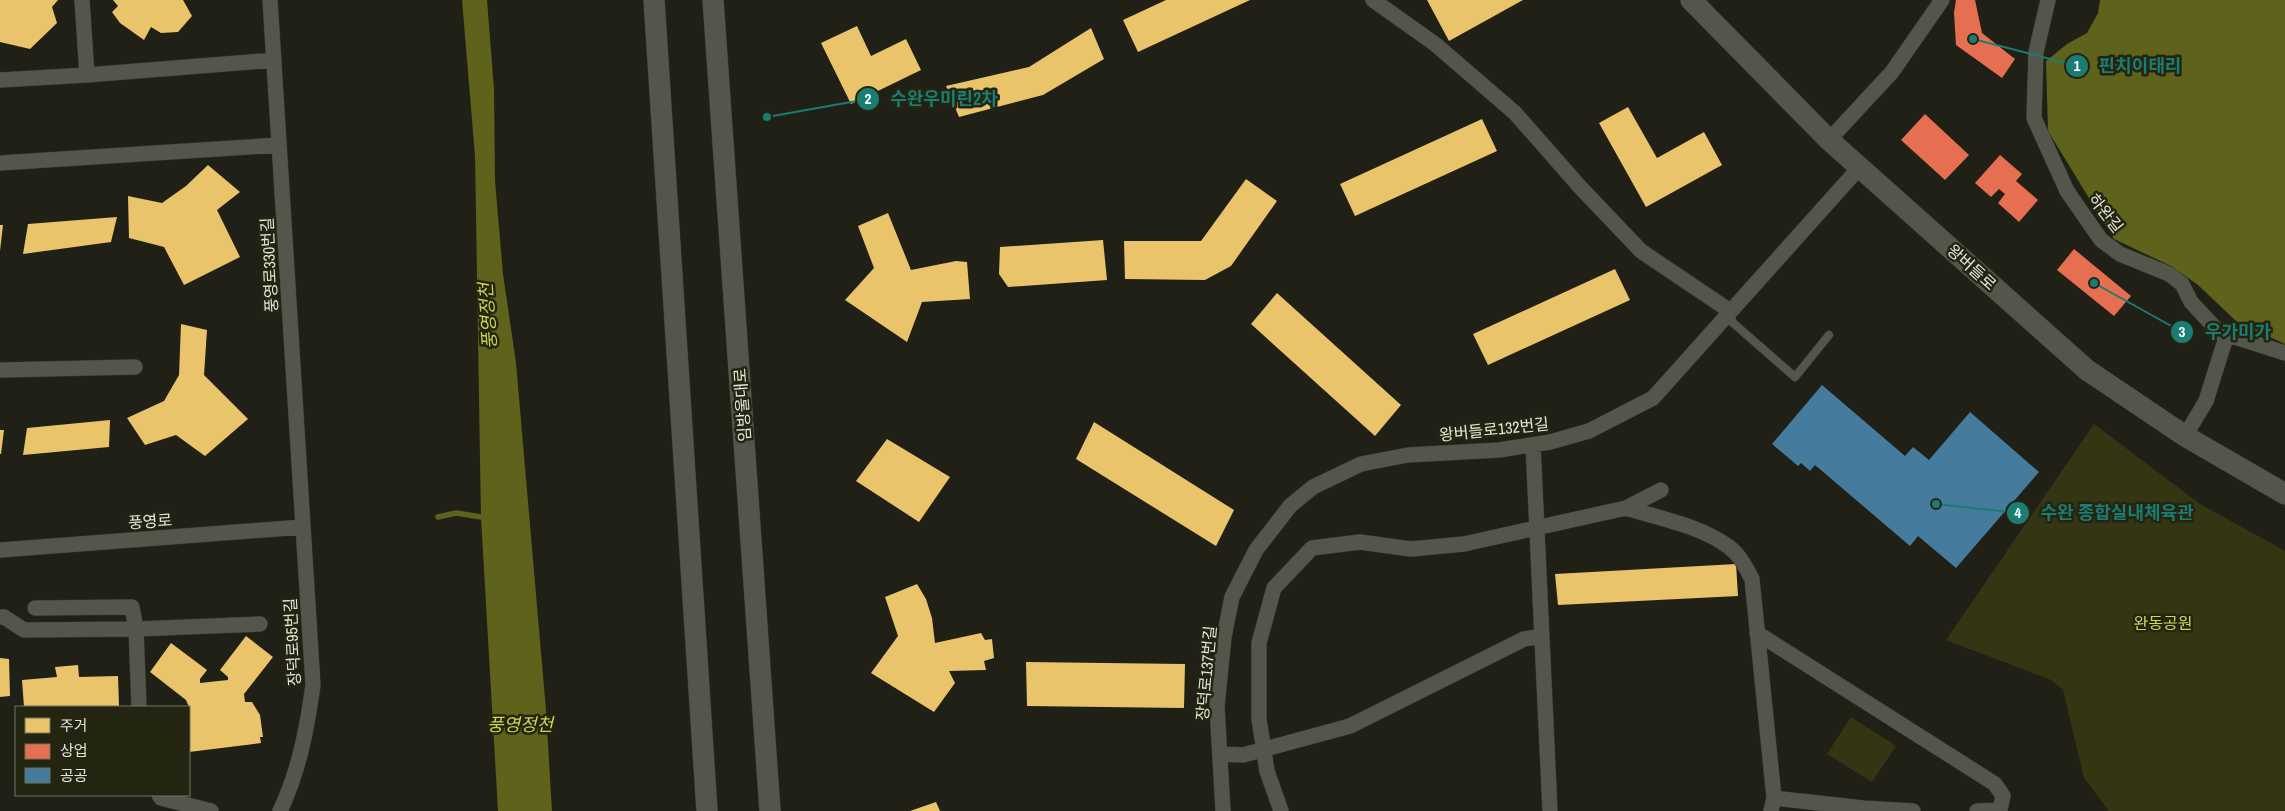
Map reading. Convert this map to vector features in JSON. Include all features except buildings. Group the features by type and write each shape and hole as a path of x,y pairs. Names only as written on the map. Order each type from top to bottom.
{"main road":[{"path":"654,0 707,811"},
{"name":"임방울대로","path":"713,0 770,811"},
{"name":"왕버들로","path":"1691,0 1829,140 2087,370 2185,436 2285,494"}],"street":[{"path":"82,0 87,75"},
{"name":"풍영로330번길","path":"270,0 302,527"},
{"path":"1372,0 1435,44 1515,113 1580,187 1640,251 1730,311"},
{"path":"1829,140 1892,72 1942,0"},
{"name":"하완길","path":"2048,0 2036,52 2034,118 2067,191 2100,240 2120,254 2169,274 2182,284 2191,302 2219,332 2285,353"},
{"path":"0,80 274,60"},
{"path":"0,163 279,145"},
{"name":"왕버들로132번길","path":"1232,597 1256,550 1290,506 1313,487 1361,464 1408,455 1499,450 1533,445 1588,431 1653,398 1860,167"},
{"path":"2185,436 2206,401 2227,334"},
{"path":"0,370 135,367"},
{"path":"1533,445 1550,811"},
{"path":"1281,811 1267,771 1259,719 1259,642 1274,588 1312,548 1360,542 1420,548 1464,544 1626,508 1661,490"},
{"path":"1626,508 1705,534 1729,547 1741,560 1752,579 1773,804 1913,811"},
{"name":"풍영로","path":"0,550 302,527"},
{"name":"장덕로95번길","path":"280,811 294,782 308,721 313,685 302,527"},
{"name":"장덕로137번길","path":"1223,811 1217,706 1224,637 1232,597"},
{"path":"35,608 132,607 136,629 139,706"},
{"path":"0,617 4,617 24,630 136,629 260,624"},
{"path":"1757,633 1994,784 2003,796 2000,810 1977,811"},
{"path":"1220,754 1243,755 1350,726 1524,639 1542,636"},
{"path":"158,801 211,811"}],"lane":[{"path":"1730,311 1732,322 1795,378 1829,334"}],"green space":[{"name":"완동공원","path":"2094,424 2200,504 2285,551 2285,811 2109,811 2084,778 2063,690 2051,680 1946,640"},
{"path":"1851,717 1896,746 1872,782 1827,754"}],"water":[{"name":"풍영정천","path":"462,0 487,0 494,89 495,181 503,274 516,363 546,710 552,811 498,811 481,518 475,156"},
{"path":"2100,0 2285,0 2285,344 2237,322 2198,285 2171,266 2114,239 2048,131 2046,61 2067,44 2087,33 2098,13"}],"waterway":[{"path":"438,517 456,513 488,518"}],"place":[{"name":"핀치이태리","path":"1973,39"},
{"name":"수완우미린2차","path":"767,117"},
{"name":"우가미가","path":"2094,283"},
{"name":"수완 종합실내체육관","path":"1936,504"}]}
